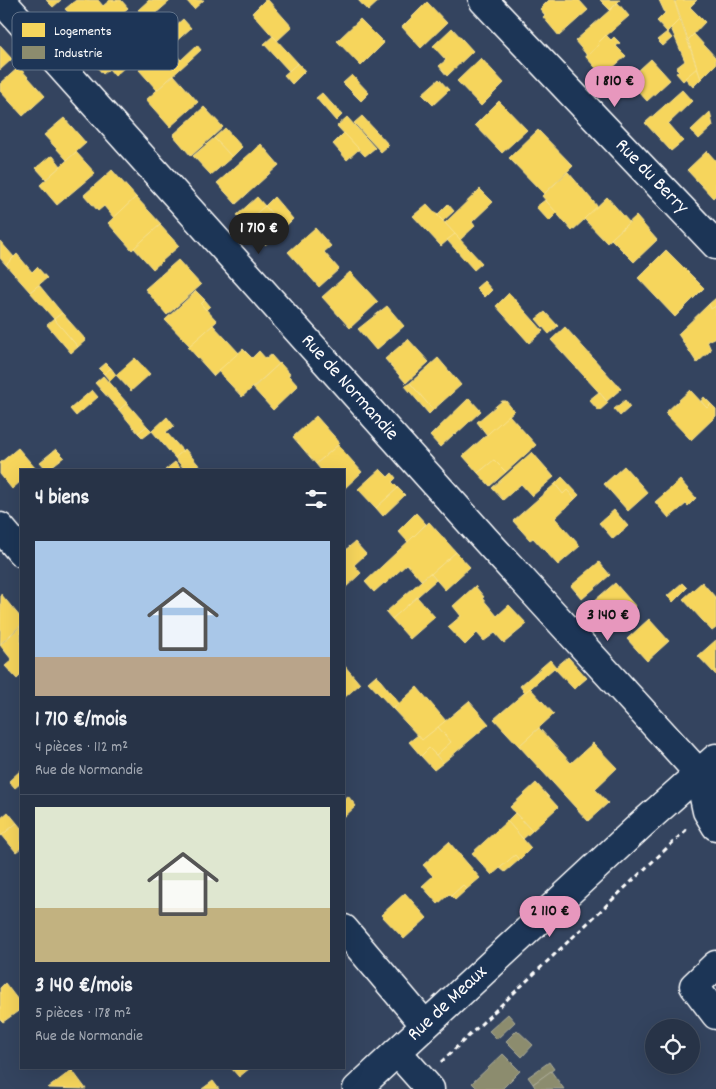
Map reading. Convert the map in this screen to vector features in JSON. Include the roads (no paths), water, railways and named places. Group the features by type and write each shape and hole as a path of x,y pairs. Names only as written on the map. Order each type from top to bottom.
{"street":[{"name":"Rue de Normandie","path":"1,0 12,12"},
{"name":"Rue du Berry","path":"483,0 716,245"},
{"name":"Rue de Normandie","path":"64,70 711,792"},
{"path":"0,527 20,551"},
{"name":"Rue de Meaux","path":"357,1089 425,1025 711,792"},
{"path":"345,930 425,1025"},
{"path":"716,965 694,986 716,1015"},
{"path":"397,1052 426,1084"}]}
